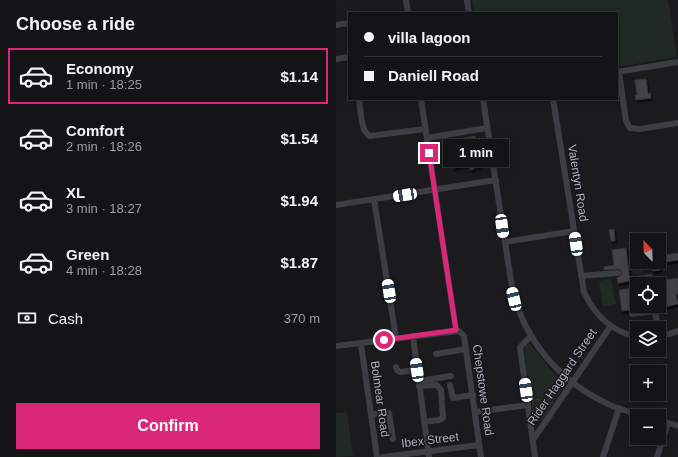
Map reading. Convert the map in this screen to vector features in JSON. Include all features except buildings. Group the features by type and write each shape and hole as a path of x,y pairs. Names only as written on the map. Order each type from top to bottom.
{"street":[{"path":"406,0 408,12"},
{"path":"467,0 469,12"},
{"path":"336,25 348,23"},
{"path":"336,59 348,57"},
{"path":"678,62 618,72 626,122 630,128 640,129 678,123"},
{"path":"359,100 366,134 374,136 425,129"},
{"path":"336,346 361,344 456,330 421,100"},
{"path":"483,100 514,299 531,336 550,362 573,383 604,402 630,412"},
{"name":"Valentyn Road","path":"553,100 584,292 590,305 598,316 610,327 630,334"},
{"path":"426,138 487,128"},
{"path":"336,205 496,180"},
{"path":"374,199 396,338"},
{"path":"504,242 574,231"},
{"path":"581,276 618,273"},
{"path":"632,314 655,311 657,321"},
{"name":"Rider Haggard Street","path":"533,440 610,327"},
{"name":"Chepstowe Road","path":"456,330 460,331 464,335 481,457"},
{"path":"666,335 678,331"},
{"path":"413,336 429,454"},
{"path":"531,336 520,347 535,457"},
{"name":"Bolmear Road","path":"361,344 377,457"},
{"path":"436,354 466,349"},
{"path":"396,367 400,372 417,370"},
{"path":"419,383 451,376"},
{"path":"419,383 437,385 441,390 443,418 440,420 424,422"},
{"path":"450,385 452,398 472,395"},
{"path":"475,412 528,403"},
{"path":"603,457 618,408"},
{"path":"371,414 389,413 393,440"},
{"path":"657,457 668,423 678,426"},
{"name":"Ibex Street","path":"383,457 429,454 479,445"}],"path":[{"path":"528,403 556,398 560,401"}],"shaded area":[{"path":"472,0 668,0 677,57 618,67 618,12 474,12"},
{"path":"627,241 630,241 630,252 629,252"},
{"path":"632,269 643,269 643,273 633,275"},
{"path":"611,279 616,304 603,306 599,281"},
{"path":"529,344 563,382 563,388 542,421 534,420 524,350 525,346"},
{"path":"347,412 353,456 336,457 336,413"}],"route":[{"path":"384,340 456,330 429,153"}]}
